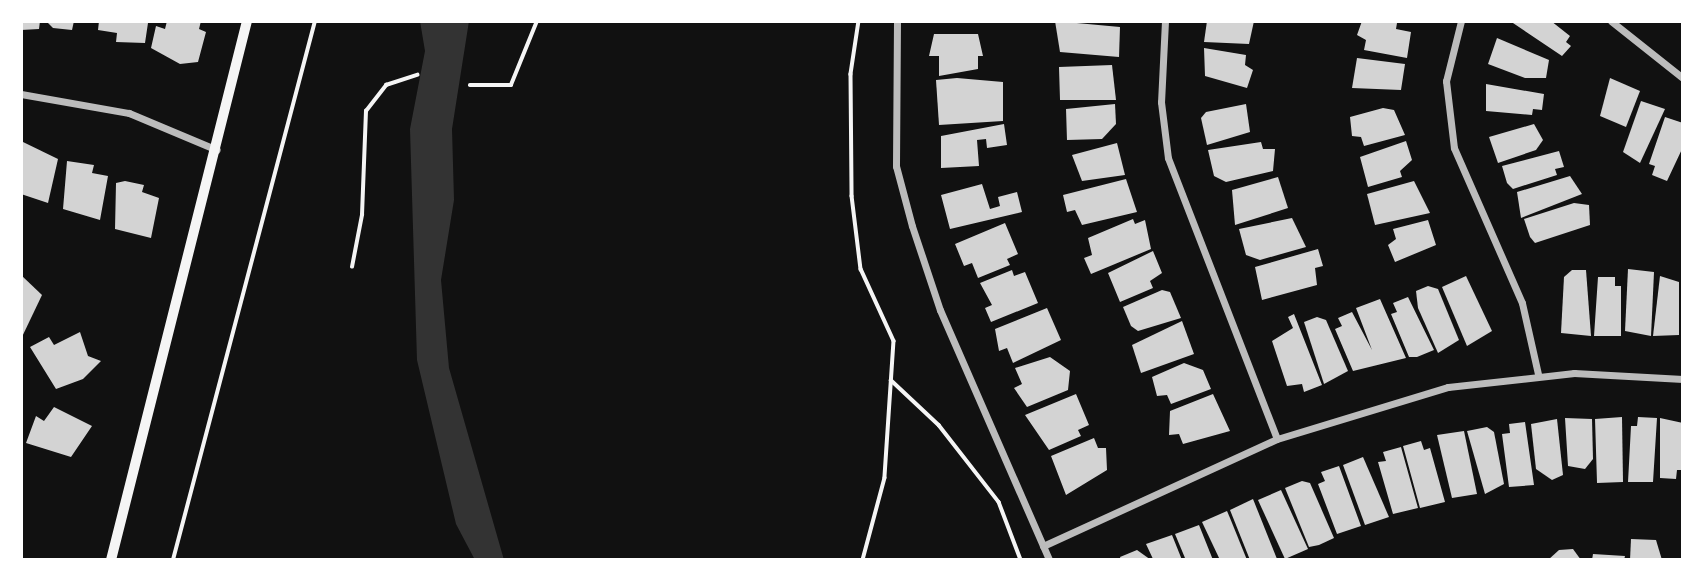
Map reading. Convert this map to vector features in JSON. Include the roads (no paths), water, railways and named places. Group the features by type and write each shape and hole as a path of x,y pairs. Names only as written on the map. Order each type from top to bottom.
{"main road":[{"path":"111,560 217,150 247,21"}],"street":[{"path":"897,21 896,166 912,226 940,310 1049,560"},
{"path":"1165,21 1161,102 1168,158 1277,439"},
{"path":"1461,21 1446,81 1454,148 1522,303 1538,374"},
{"path":"1611,21 1683,78"},
{"path":"21,94 129,113 217,150"},
{"path":"1043,546 1277,439 1448,387 1538,374 1683,379"}]}
